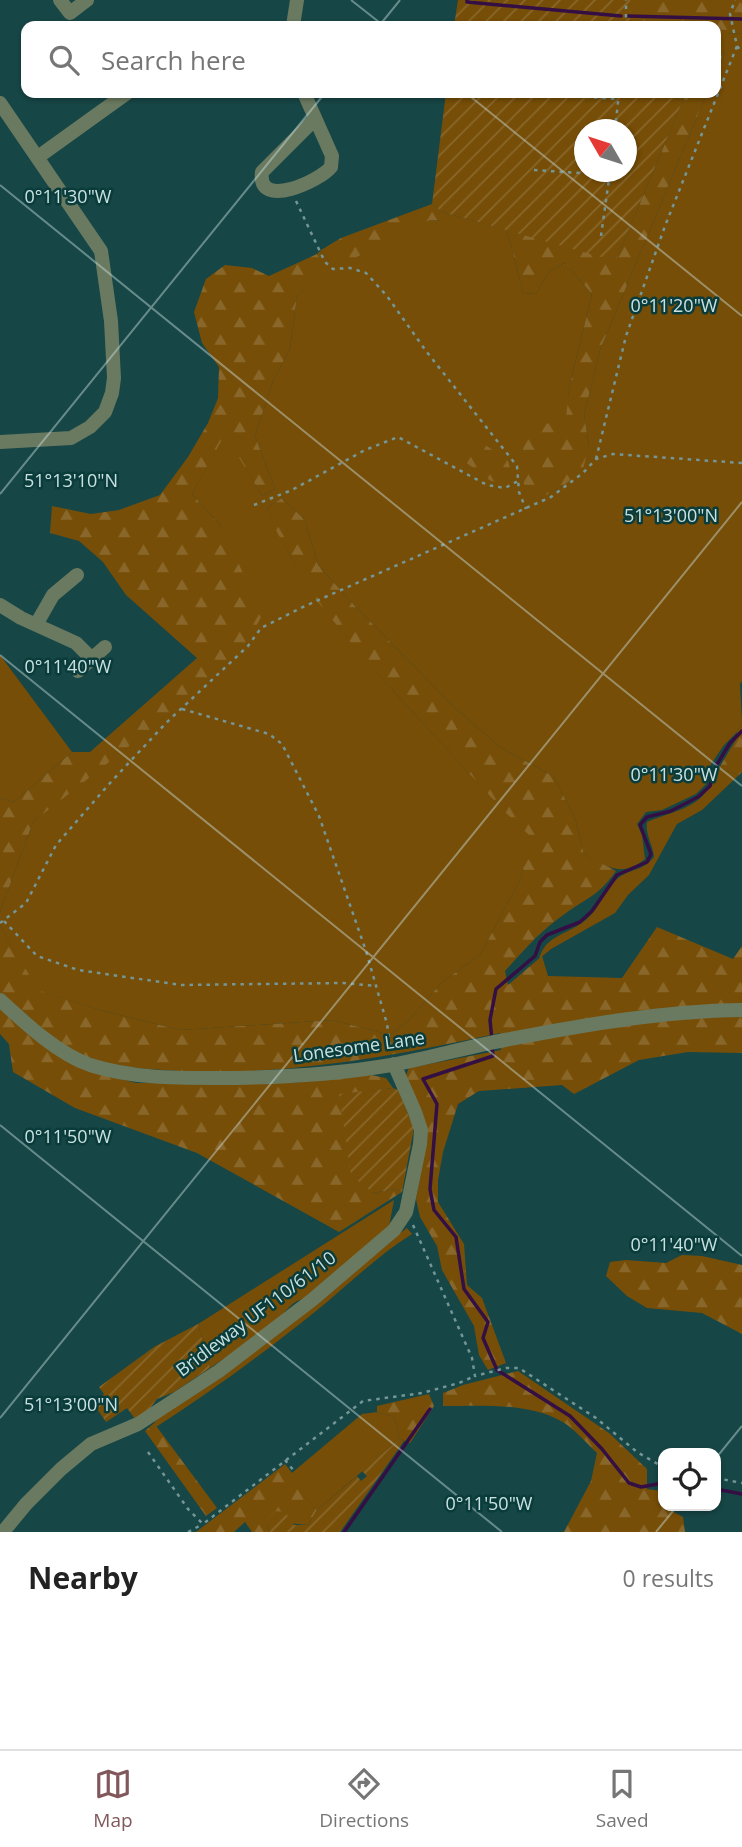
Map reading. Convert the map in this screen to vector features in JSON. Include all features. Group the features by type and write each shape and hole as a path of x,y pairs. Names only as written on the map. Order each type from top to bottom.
{"street":[{"path":"60,0 69,13 87,0"},
{"path":"297,0 297,21"},
{"path":"37,157 120,98"},
{"path":"306,98 332,156 331,167 321,175 290,188 276,192 269,190 262,180 262,172 315,119"},
{"path":"0,103 101,251 111,321 114,378 104,412 90,427 71,438 0,442"},
{"path":"37,623 53,595 78,575"},
{"path":"0,606 76,643 92,659"},
{"path":"78,671 105,647"},
{"name":"Lonesome Lane","path":"0,1000 51,1044 88,1064 134,1076 266,1078 394,1065 504,1040 681,1013 742,1010"},
{"name":"Bridleway UF110/61/10","path":"3,1532 52,1478 91,1444 138,1424 219,1371 322,1291 394,1230 406,1212 421,1130 394,1065"}],"path":[{"path":"626,0 626,21"},
{"path":"735,0 730,14 737,46 742,52"},
{"path":"721,85 737,46"},
{"path":"603,98 618,99 616,119"},
{"path":"376,986 181,985 78,970 37,956 2,922 26,903 55,845 181,709 248,646 261,628 305,606 526,510 551,497 583,474 596,459 626,336 664,226 716,98"},
{"path":"534,170 574,172"},
{"path":"601,236 608,182"},
{"path":"290,188 325,262 333,269 350,268 366,273 387,296 426,351 517,466 519,492 526,510"},
{"path":"254,505 292,490 365,450 398,437 487,485 505,488 518,481"},
{"path":"596,459 613,454 742,463"},
{"path":"181,709 269,734 282,744 318,816 366,951 387,1024 394,1065"},
{"path":"406,1212 417,1231 472,1358 475,1376"},
{"path":"188,1532 203,1524 363,1401 422,1393 506,1368 519,1368 596,1418 637,1452 658,1464"},
{"path":"148,1452 188,1509 203,1524"},
{"path":"285,1460 294,1471"},
{"path":"721,1479 742,1483"}],"green space":[{"path":"458,0 630,0 630,21 455,21"},
{"path":"630,0 742,0 742,34 725,33 725,50 721,60 721,21 630,21"},
{"path":"725,33 742,34 742,722 711,764 706,784 696,794 662,810 646,812 637,824 642,835 645,859 636,865 614,868 584,854 575,818 553,776 500,747 454,707 355,606 318,565 305,520 282,498 267,508 298,569 335,623 400,698 530,835 521,878 480,955 442,982 408,1021 390,1035 332,1020 180,1030 100,1010 37,990 0,925 0,912 33,822 248,642 222,527 192,494 225,433 262,496 275,489 255,436 273,381 290,349 297,296 325,269 317,254 321,250 329,261 430,220 441,221 442,212 507,230 523,293 536,294 549,271 565,263 592,294 569,388 567,419 524,490 534,501 563,486 589,446 584,415 600,350 705,98 721,98 721,60 725,50"},
{"path":"445,98 684,98 617,258 601,257 442,212 432,204"},
{"path":"684,98 705,98 600,350 584,415 589,446 583,469 563,486 533,502 524,490 522,430 566,419 569,388 592,294 565,263 549,271 536,294 523,293 507,230 617,258"},
{"path":"432,204 442,212 442,221 430,220 339,266 329,261 321,250 341,238"},
{"path":"317,254 326,269 297,296 290,349 273,381 255,436 275,489 262,496 225,434 192,494 222,527 262,615 248,642 175,710 33,822 0,912 0,798 14,802 72,752 90,752 197,658 126,595 103,562 79,541 50,533 52,506 91,514 119,510 160,495 188,457 208,423 218,398 219,367 202,343 194,312 206,279 225,265 252,268 269,276"},
{"path":"474,437 508,461 512,475 509,484 491,481 460,458 460,443"},
{"path":"282,498 305,520 318,565 454,707 500,747 553,776 575,818 584,854 616,871 599,891 557,919 526,948 505,971 508,985 542,956 548,976 622,978 657,927 733,959 742,946 742,1053 688,1052 639,1060 574,1094 562,1085 479,1091 458,1104 443,1152 438,1180 438,1202 464,1244 467,1285 482,1298 506,1363 488,1370 479,1355 474,1326 442,1270 437,1246 420,1217 416,1199 423,1160 405,1078 409,1068 501,1050 500,1033 381,1056 301,1067 220,1072 145,1069 112,1064 79,1053 43,1030 0,993 0,925 38,990 100,1010 180,1030 332,1020 390,1035 408,1021 442,982 480,955 521,878 529,835 364,659 314,597 277,532 267,508"},
{"path":"0,655 72,752 14,802 0,798"},
{"path":"742,722 742,772 739,775 719,768 737,738"},
{"path":"719,768 739,775 702,810 677,824 649,875 628,895 615,913 551,949 539,959 546,945 589,917 617,879 645,865 654,857 647,822 682,809 699,799"},
{"path":"0,1009 85,1069 136,1083 292,1083 371,1075 386,1078 393,1088 339,1095 373,1193 396,1189 402,1192 339,1232 197,1153 75,1108 13,1072 9,1044 0,1034"},
{"path":"393,1088 398,1090 414,1128 402,1192 396,1189 373,1193 351,1175 339,1094"},
{"path":"394,1200 389,1227 306,1299 293,1304 269,1329 210,1368 198,1324"},
{"path":"407,1228 412,1234 297,1326 156,1427 154,1423 162,1414"},
{"path":"682,1255 702,1256 742,1265 742,1334 702,1313 647,1308 627,1296 606,1276 610,1262 626,1260 666,1263"},
{"path":"198,1324 210,1368 174,1392 157,1399 148,1411 135,1419 127,1408 106,1422 93,1403 104,1394 99,1387 154,1347"},
{"path":"518,1371 609,1433 647,1469 647,1489 658,1491 658,1511 672,1511 683,1517 685,1532 564,1532 591,1481 597,1453 571,1428 548,1415 503,1406 443,1406 443,1393"},
{"path":"429,1394 434,1406 410,1443 400,1439 394,1417 377,1412 377,1406"},
{"path":"377,1412 394,1417 400,1439 317,1510 287,1477 362,1414"},
{"path":"154,1423 217,1508 206,1516 145,1431"},
{"path":"400,1439 404,1441 340,1532 270,1532 266,1521 275,1511 285,1512 294,1525 308,1525 317,1510 357,1476 361,1481 367,1476 362,1471"},
{"path":"285,1464 292,1473 288,1477 317,1510 308,1525 266,1521 270,1532 252,1532 245,1522 234,1532 196,1532"}],"waterway":[{"path":"467,0 621,16"},
{"path":"627,16 742,19"},
{"path":"492,1040 490,1020 496,989 535,956 540,942 547,935 580,922 592,911 617,875 647,862 651,854 640,825 647,817 671,811 698,797 710,786 716,766 730,743 742,731"},
{"path":"492,1047 493,1056 423,1079 437,1104 430,1189 434,1210 456,1237 464,1289 488,1322 483,1338 497,1370 570,1416 602,1449 629,1483 641,1487 658,1484"},
{"path":"344,1532 430,1409"},
{"path":"721,1490 742,1494"}]}
